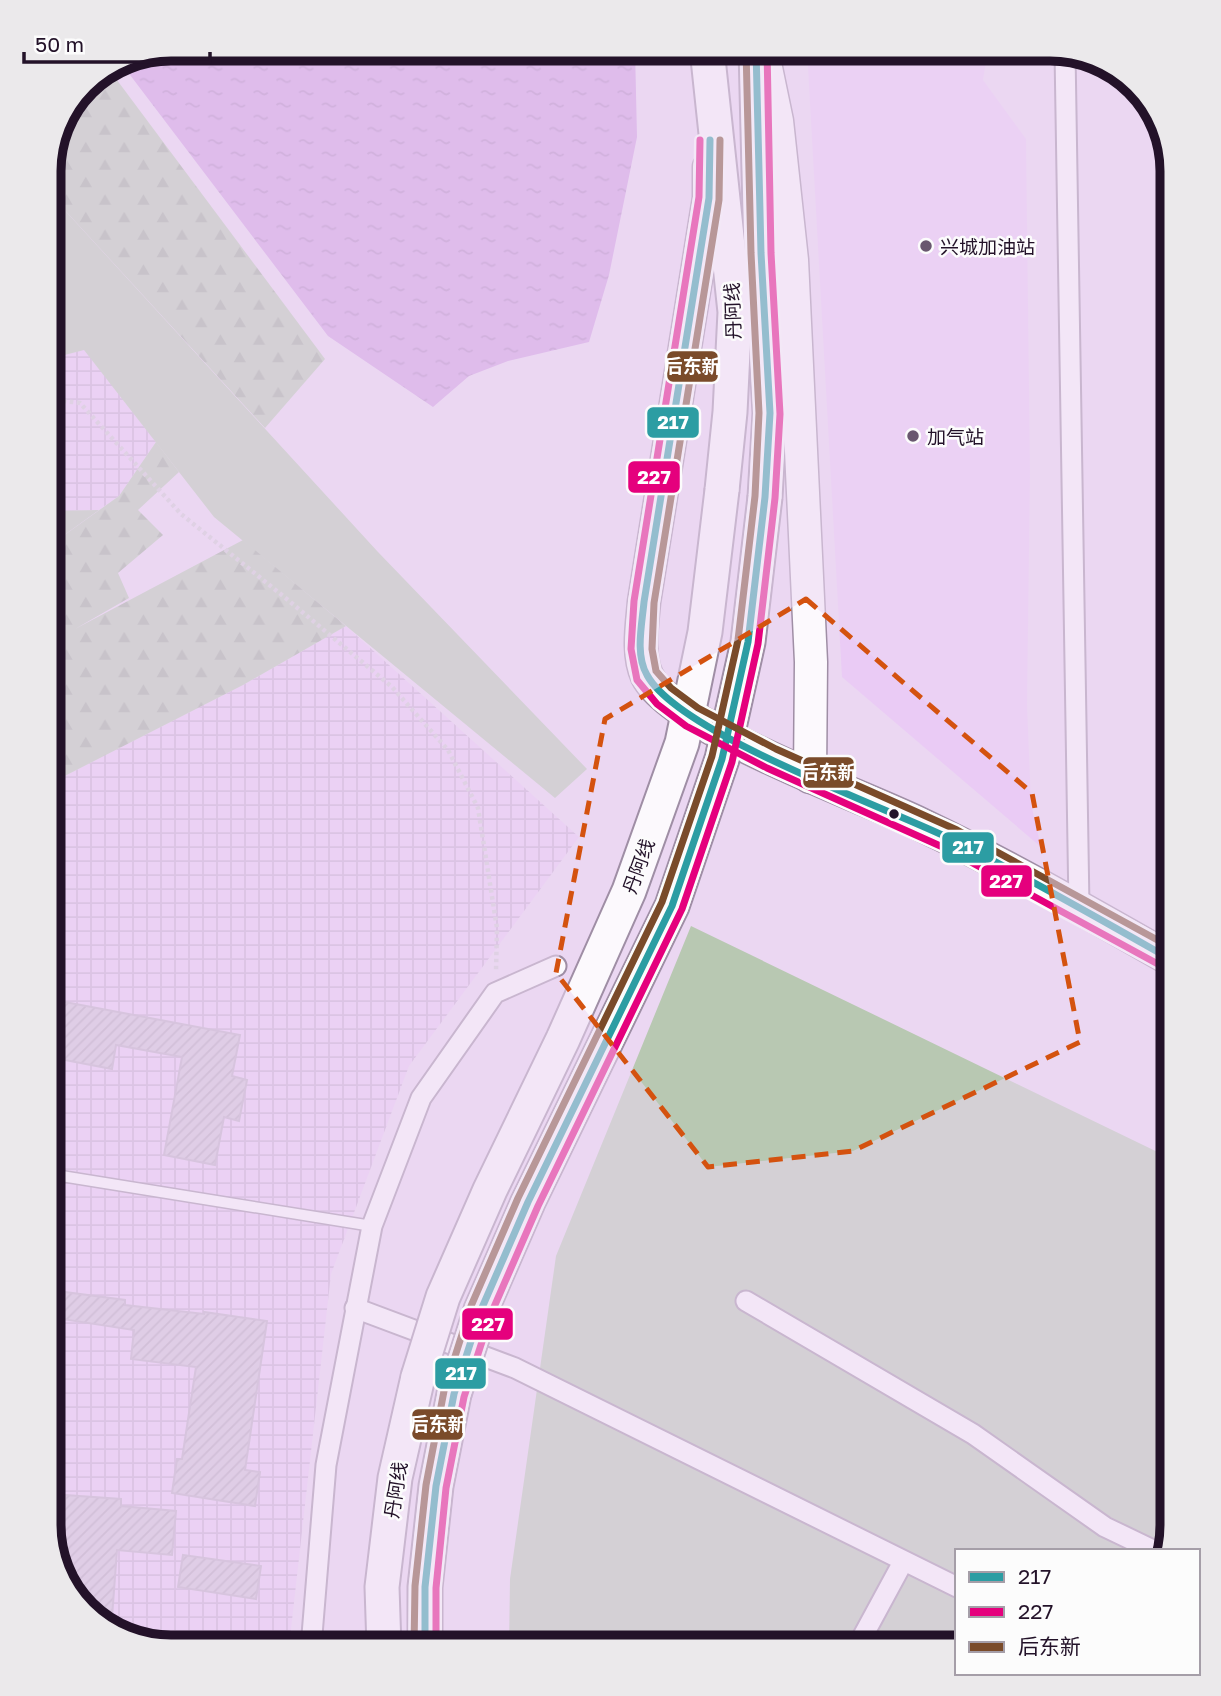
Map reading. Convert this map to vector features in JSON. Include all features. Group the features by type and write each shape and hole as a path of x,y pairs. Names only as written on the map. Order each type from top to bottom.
{"highway":[{"name":"丹阿线","path":"384,1635 382,1587 395,1478 418,1377 443,1297 629,891 682,743 705,632 730,412 735,312 708,61"},
{"name":"丹阿线","path":"425,1635 425,1587 436,1486 454,1394 481,1310 528,1202 672,906 722,758 748,642 765,497 770,413 761,253 756,61"}],"main road":[{"path":"764,61 777,121 792,260 811,662 810,776"},
{"path":"711,85 709,198 644,602 641,649 648,677 670,701 712,729 810,776 921,824 1160,953"}],"street":[{"path":"1065,62 1079,907"},
{"path":"312,1635 326,1465 372,1226 421,1098 495,993 556,966"},
{"path":"746,1301 973,1434 1105,1527 1150,1549"},
{"path":"355,1308 515,1368 955,1586"},
{"path":"864,1635 903,1562"}],"lane":[{"path":"61,1176 372,1226"}],"path":[{"path":"61,401 80,403 181,514 391,687 448,750 478,808 497,928 495,993"}],"highlighted area":[{"path":"806,599 1032,793 1080,1042 853,1151 708,1167 556,973 605,719"}],"shaded area":[{"path":"808,61 986,61 983,80 1026,139 1030,472 1027,705 1031,804 1041,847 842,677"},
{"path":"84,349 156,442 119,496 99,510 61,511 61,356"},
{"path":"346,626 579,837 409,1066 331,1274 290,1635 164,1635 129,1626 93,1603 76,1580 62,1539 61,778 243,685"}],"green space":[{"path":"115,77 325,359 265,428 61,206 61,164 73,123 84,104"},
{"path":"61,206 378,552 587,769 555,798 214,517 84,350 61,356"},
{"path":"156,442 179,472 138,510 163,535 118,573 129,598 75,629 243,540 346,626 243,685 61,778 61,537 119,496"},
{"path":"99,510 61,537 61,511"},
{"path":"691,926 1160,1153 1160,1525 1157,1549 955,1549 955,1635 509,1635 510,1579 556,1256"}],"water":[{"path":"171,61 635,61 637,137 609,275 589,342 508,361 469,376 433,407 328,336 127,71 150,63"}],"building":[{"path":"61,1001 240,1035 232,1076 247,1080 239,1121 224,1117 215,1165 164,1155 182,1057 116,1045 112,1069 61,1059"},
{"path":"65,1292 125,1300 125,1305 267,1321 245,1470 260,1472 255,1506 172,1493 177,1459 182,1459 196,1367 131,1359 134,1330 61,1319 61,1299 64,1299"},
{"path":"65,1495 121,1499 121,1506 176,1511 172,1555 117,1550 112,1617 93,1603 76,1580 62,1538"},
{"path":"183,1555 261,1566 256,1599 178,1587"}],"transit line":[{"name":"后东新","path":"414,1635 415,1586 426,1485 444,1391 471,1306 518,1198 662,902 712,756 738,640 755,496 759,413 751,253 746,61"},
{"name":"217","path":"425,1635 425,1587 436,1486 454,1394 481,1310 528,1202 672,906 722,759 748,642 765,497 770,413 761,253 756,61"},
{"name":"227","path":"436,1635 436,1588 446,1488 464,1397 491,1314 538,1206 682,909 732,762 758,644 775,498 780,414 771,253 767,61"},
{"name":"227","path":"700,140 699,197 634,601 631,649 637,680 657,704 686,726 767,768 947,849 1160,965"},
{"name":"217","path":"710,140 709,198 644,602 640,649 647,675 667,698 699,721 740,744 953,840 1160,953"},
{"name":"后东新","path":"720,140 719,200 654,603 652,649 656,671 671,688 698,708 776,749 957,830 1160,941"}],"place":[{"name":"兴城加油站","path":"926,246"},
{"name":"加气站","path":"913,436"}]}
